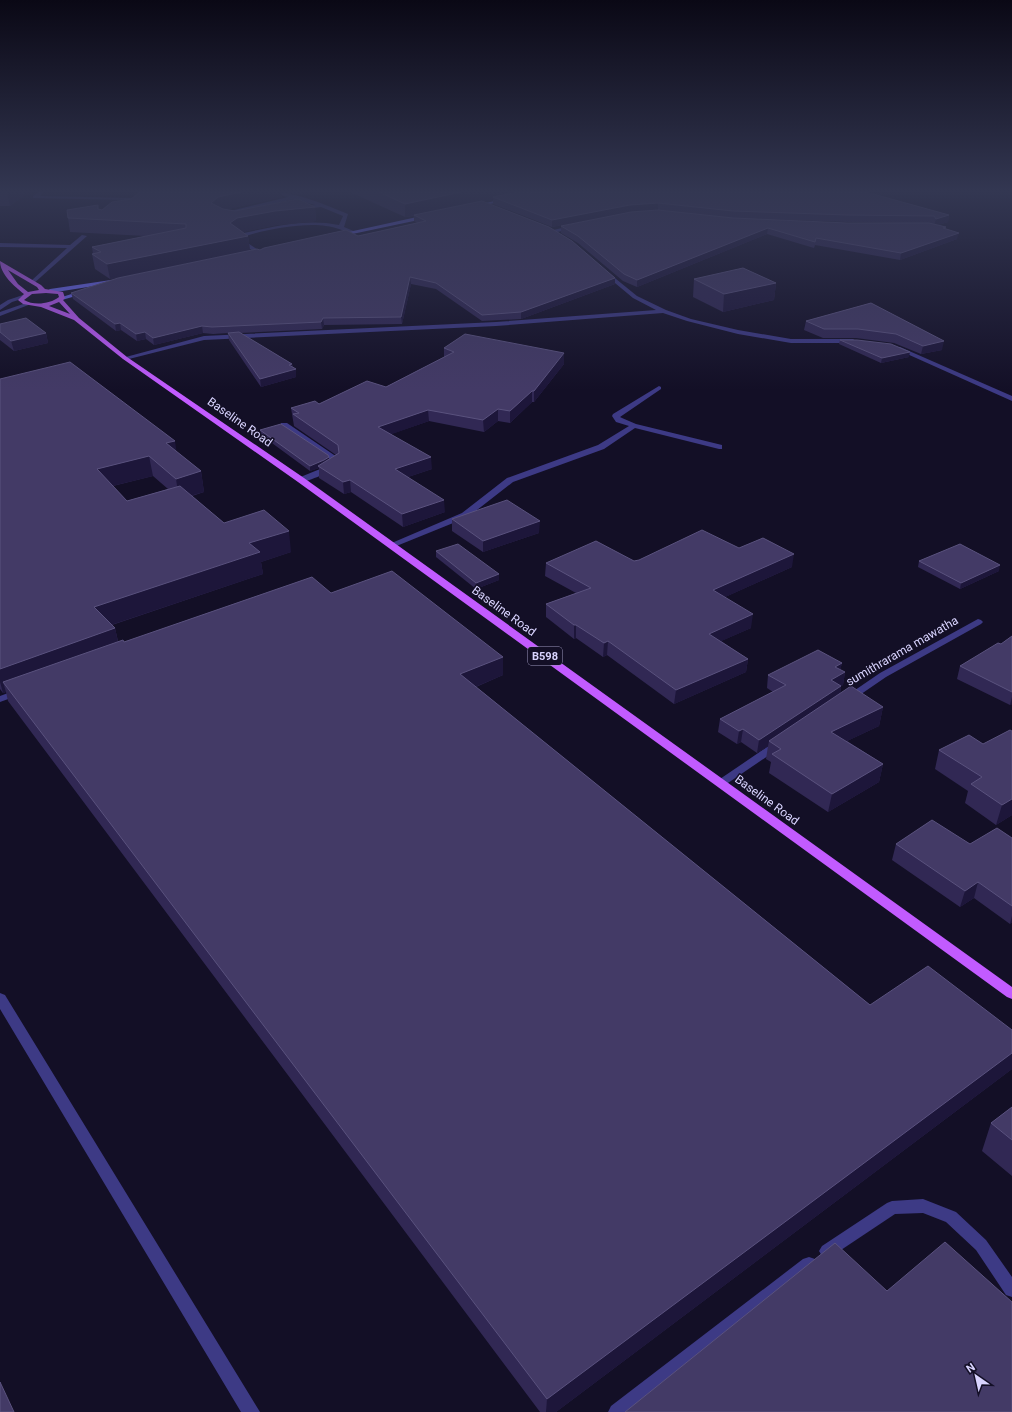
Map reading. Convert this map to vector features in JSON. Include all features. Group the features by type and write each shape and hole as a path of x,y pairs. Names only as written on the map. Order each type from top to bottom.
{"main road":[{"path":"0,263 33,282 43,291"},
{"path":"0,263 25,296"},
{"path":"116,282 40,305 28,304 21,300 25,296 43,291 116,282"},
{"name":"Baseline Road","path":"50,291 61,293 63,295 61,299 77,319 125,358 301,480 1012,994"},
{"name":"Baseline Road","path":"40,305 77,319"}],"street":[{"path":"33,282 60,258"},
{"path":"599,266 635,297 664,311 689,320 738,332 791,341 863,342"},
{"path":"0,308 10,301 25,296"},
{"path":"0,314 28,304"},
{"path":"125,358 204,338 496,324 664,311"},
{"path":"892,345 1012,399"},
{"path":"659,388 616,416 619,420 634,426 719,447"},
{"path":"284,425 334,459 335,464 328,469 301,480"},
{"path":"391,545 465,515 510,480 601,447 634,426"},
{"name":"sumithrarama mawatha","path":"838,705 883,674 978,622"},
{"path":"0,699 30,688"},
{"path":"721,783 786,740"},
{"path":"0,998 251,1412"},
{"path":"617,1412 837,1243 892,1208 923,1206 951,1217 981,1245 1012,1290"}],"building":[{"path":"98,258 138,258 107,264"},
{"path":"214,258 592,258 615,278 521,312 482,315 436,283 410,277 401,317 323,318 321,322 212,327 202,326 153,338 145,332 136,334 120,323 115,324 71,293 118,278"},
{"path":"605,258 693,258 637,280 624,274"},
{"path":"743,268 776,283 724,294 694,279"},
{"path":"871,303 944,341 923,346 896,334 858,329 824,329 806,321"},
{"path":"26,318 46,333 11,341 0,332 0,324"},
{"path":"239,332 292,364 289,365 296,369 260,379 228,333"},
{"path":"465,334 564,353 534,391 532,391 510,411 498,409 483,420 428,410 378,427 431,457 395,469 444,500 402,514 350,480 343,482 318,466 339,453 338,445 293,414 299,413 291,408 315,401 319,404 367,381 386,387 454,352 444,348"},
{"path":"840,340 857,340 891,344 910,352 882,358"},
{"path":"70,362 175,441 166,443 201,471 176,479 149,456 97,469 127,501 180,486 224,523 264,510 289,531 249,543 260,552 94,607 115,628 0,669 0,379"},
{"path":"281,424 329,457 310,466 260,430"},
{"path":"507,500 540,521 483,541 452,519"},
{"path":"702,530 739,548 763,538 794,554 713,590 753,614 709,634 748,659 676,690 608,641 604,643 574,625 546,604 591,588 546,563 596,541 634,561 639,560"},
{"path":"458,544 499,574 476,583 436,551"},
{"path":"960,544 1000,565 961,583 919,561"},
{"path":"392,571 503,657 460,674 870,1005 928,966 1012,1030 1012,1053 547,1399 3,682 312,577 331,593"},
{"path":"1012,636 1012,692 960,666 998,643 1001,644"},
{"path":"818,650 842,663 835,667 845,672 831,680 841,686 759,740 743,729 739,731 720,719 786,685 768,675"},
{"path":"851,686 883,707 831,732 883,764 832,794 772,754 781,749 769,741"},
{"path":"1010,730 1012,731 1012,799 1002,805 971,784 982,777 939,750 969,735 983,744"},
{"path":"932,820 970,844 997,828 1012,838 1012,906 978,882 965,891 896,844"},
{"path":"1012,1107 1012,1140 991,1123"},
{"path":"945,1242 1012,1302 1012,1412 625,1412 835,1243 887,1291"},
{"path":"0,1382 14,1412 0,1412"}]}
